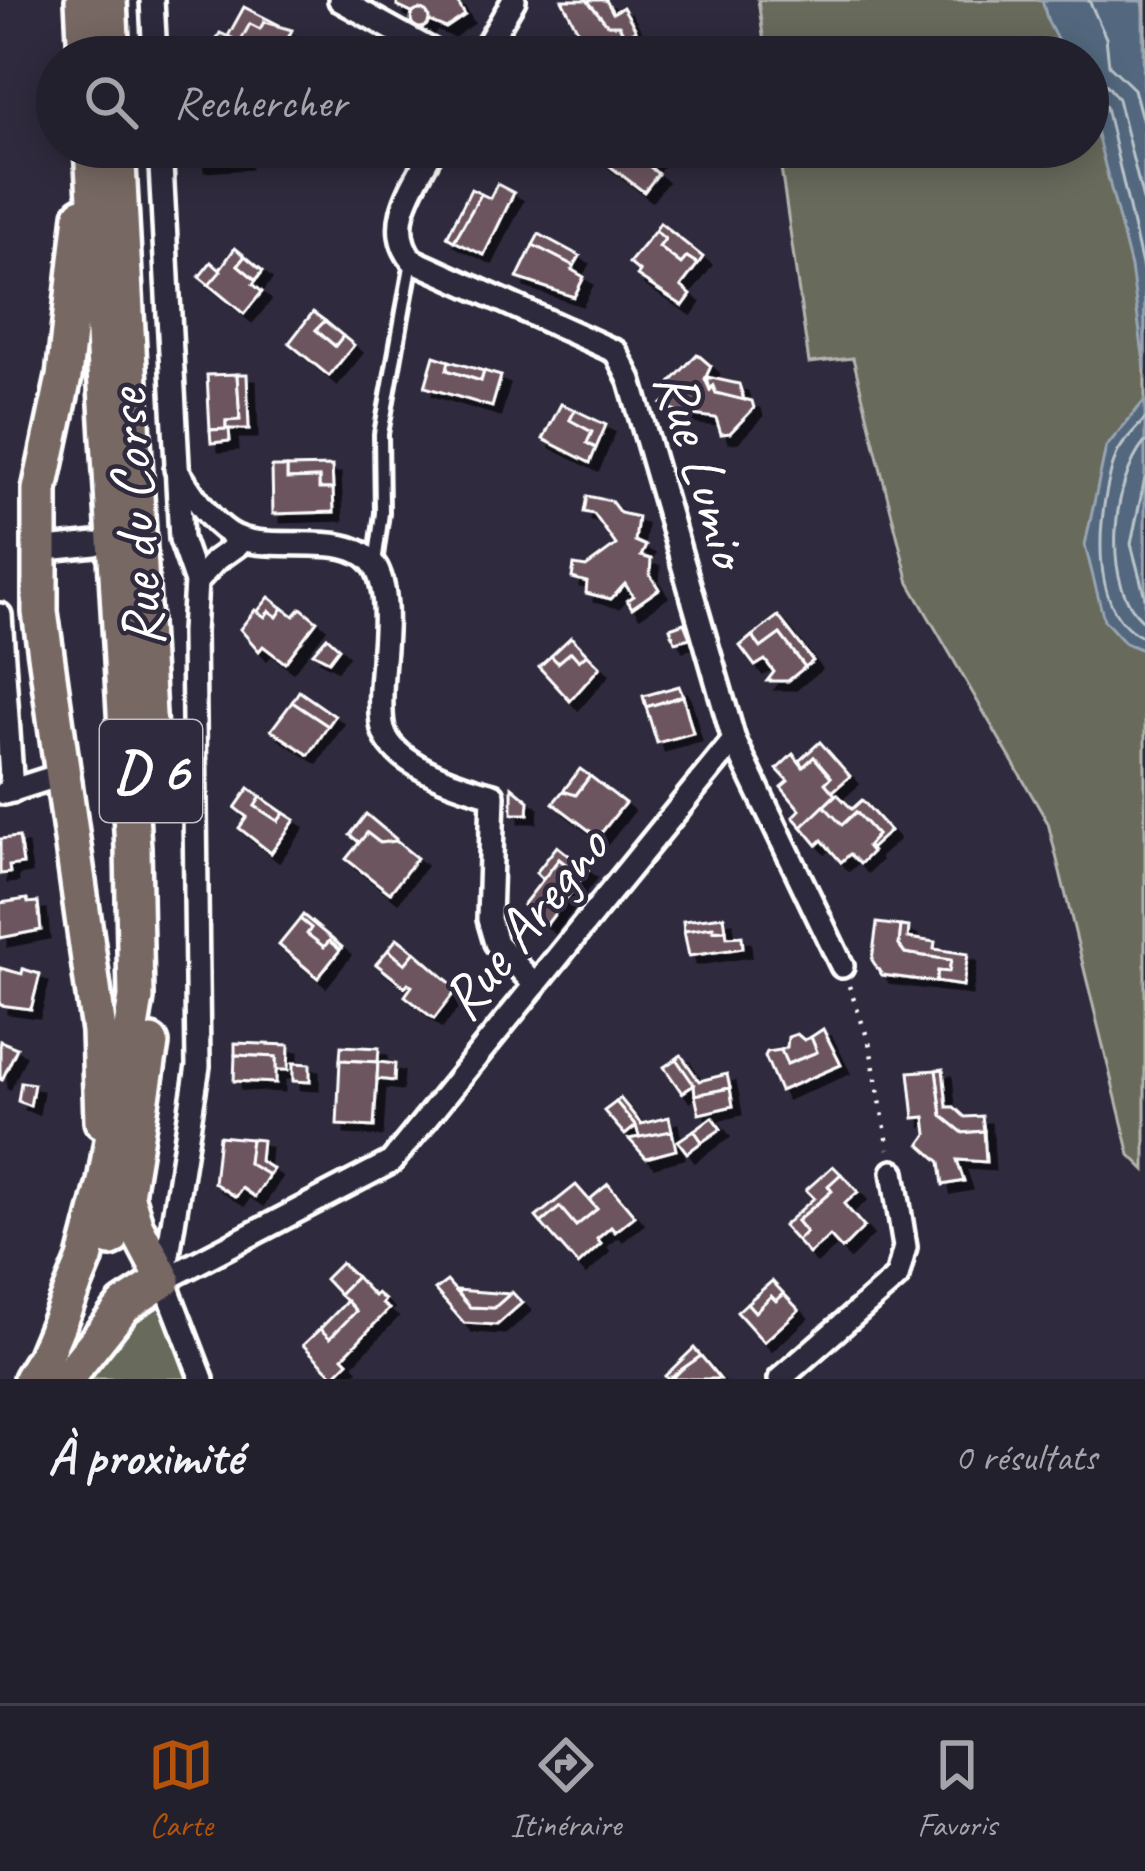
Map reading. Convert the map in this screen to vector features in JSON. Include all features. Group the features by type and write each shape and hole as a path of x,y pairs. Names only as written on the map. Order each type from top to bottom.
{"main road":[{"path":"83,0 85,36"},
{"path":"109,0 111,36"},
{"path":"66,1379 124,1306 164,1280 116,1188 99,1031 40,612 40,490 64,377 76,238 96,168"},
{"name":"D 6","path":"53,1379 97,1280 116,1188 136,998 101,168"},
{"name":"D 6","path":"31,1379 116,1188"}],"street":[{"path":"152,0 154,36"},
{"path":"340,0 405,36"},
{"path":"493,36 514,0"},
{"name":"Rue du Corse","path":"161,168 176,469 171,539 196,582 198,1066 164,1280"},
{"path":"412,260 397,231 423,168"},
{"name":"Rue Lumio","path":"412,260 616,352 631,380 734,740"},
{"path":"176,469 204,509 226,532 243,541 350,547 375,566 386,610 382,728 396,749 444,782 493,795 489,919 496,943 535,986"},
{"path":"196,582 214,561 243,541"},
{"path":"38,550 94,544"},
{"path":"0,615 6,792 60,775"},
{"path":"734,740 842,966"},
{"name":"Rue Aregno","path":"164,1280 391,1162 734,740"},
{"path":"780,1379 897,1277 904,1247 893,1172"},
{"path":"164,1280 202,1379"}],"lane":[{"path":"375,566 382,513 381,434 412,260"}],"path":[{"path":"842,966 869,1042 893,1172"}],"green space":[{"path":"758,0 1145,0 1145,1170 1130,1155 1048,823 909,583 853,358 809,363 781,168 1109,168 1109,36 763,36"},
{"path":"160,1305 187,1379 66,1379 124,1307"}],"water":[{"path":"1042,0 1143,1 1145,370 1131,267 1106,168 1109,36 1055,36"},
{"path":"1145,400 1145,651 1125,643 1104,620 1085,545 1106,447"}],"building":[{"path":"397,0 456,0 465,15 446,28 429,21 420,10 412,13 397,6"},
{"path":"562,0 587,0 608,25 619,25 625,36 581,36"},
{"path":"587,0 606,0 613,13 623,7 636,30 625,36 619,25 608,25"},
{"path":"244,7 279,25 277,29 264,22 260,29 250,24 243,36 228,36"},
{"path":"420,10 429,19 420,28 411,19"},
{"path":"264,22 292,30 289,36 243,36 250,24 260,29"},
{"path":"612,168 651,168 658,174 644,192"},
{"path":"497,184 514,193 484,255 454,241 481,194 490,198"},
{"path":"471,189 481,194 454,241 447,237"},
{"path":"660,223 703,257 698,264 687,257 681,264 659,247 665,239 655,231"},
{"path":"655,231 665,239 659,247 681,264 687,257 698,264 681,286 691,295 683,306 637,276 640,272 629,263"},
{"path":"539,234 580,256 574,266 533,245"},
{"path":"533,245 574,266 572,270 584,277 574,297 517,278"},
{"path":"235,248 245,256 238,265 262,292 244,314 209,285"},
{"path":"245,256 263,271 256,280 238,265"},
{"path":"211,262 221,271 209,285 199,277"},
{"path":"313,312 325,321 316,330 335,346 343,336 354,345 329,376 289,343"},
{"path":"325,321 343,336 335,346 316,330"},
{"path":"697,354 711,366 705,379 710,390 713,386 716,393 752,401 754,408 730,433 721,434 716,418 678,413 662,404 677,391 669,389 669,384"},
{"path":"434,356 449,361 447,370 481,381 484,371 501,376 492,407 425,387"},
{"path":"449,361 484,371 481,381 447,370"},
{"path":"237,374 240,420 226,421 226,429 210,430 207,375"},
{"path":"237,374 247,374 249,429 226,429 226,421 240,420"},
{"path":"707,377 739,384 744,400 716,393 713,386 710,390"},
{"path":"561,404 575,410 570,420 592,432 587,443 596,448 590,463 543,439"},
{"path":"575,410 606,425 596,448 587,443 592,432 570,420"},
{"path":"229,429 230,441 211,443 210,430"},
{"path":"332,466 333,489 319,489 319,478 287,479 287,467"},
{"path":"272,467 287,467 287,479 319,478 319,489 333,489 334,512 273,514"},
{"path":"587,496 611,501 620,513 638,517 635,541 646,546 641,556 651,559 650,575 659,589 632,608 627,600 633,596 625,584 611,599 586,593 587,582 572,578 574,565 586,567 616,545 594,514 584,512"},
{"path":"269,597 283,608 277,617 269,611 265,617 257,612"},
{"path":"283,608 294,616 301,608 317,621 285,663 263,646 259,651 240,629 255,610 265,617 269,611 277,617"},
{"path":"778,616 813,661 805,667 780,634 761,648 752,636"},
{"path":"684,623 690,638 675,642 670,628"},
{"path":"780,634 805,667 788,681 767,681 774,672 765,660 755,666 740,646 752,636 761,648"},
{"path":"327,637 339,648 329,661 313,653"},
{"path":"571,637 587,654 579,661 571,652 558,663 551,656"},
{"path":"571,652 579,661 587,654 600,667 570,701 539,667 551,656 558,663"},
{"path":"679,686 683,696 646,707 643,696"},
{"path":"299,691 335,716 328,726 292,702"},
{"path":"683,696 693,733 657,743 646,707"},
{"path":"292,702 328,726 309,755 271,730"},
{"path":"820,742 850,776 832,792 825,783 831,777 814,757 803,767 799,761"},
{"path":"793,754 803,767 814,757 831,777 825,783 835,795 802,827 793,817 800,810 781,787 788,781 777,769"},
{"path":"580,769 590,776 576,795 563,791"},
{"path":"590,776 625,803 598,837 553,803 563,791 576,795"},
{"path":"512,787 529,801 528,814 512,814"},
{"path":"249,788 261,797 255,806 278,821 284,813 295,820 271,853 239,828 247,817 235,808"},
{"path":"837,794 852,809 862,800 890,831 870,849 867,846 877,835 856,812 842,825 824,806"},
{"path":"261,797 284,813 278,821 255,806"},
{"path":"824,806 842,825 856,812 877,835 867,846 872,852 860,864 850,854 841,862 822,840 817,845 802,827"},
{"path":"366,814 396,841 380,843 367,833 360,843 350,835"},
{"path":"367,833 380,843 396,841 417,858 390,893 346,859"},
{"path":"19,837 23,864 9,866 10,873 0,874 0,839"},
{"path":"557,846 576,861 570,868 559,859 543,880 536,873"},
{"path":"559,859 570,868 576,861 588,870 547,924 523,905"},
{"path":"38,902 41,930 0,938 0,903"},
{"path":"303,915 340,950 329,941 324,947 307,934 311,928 300,919"},
{"path":"724,916 726,930 684,931 683,921"},
{"path":"300,919 311,928 307,934 324,947 329,941 340,950 318,978 279,945"},
{"path":"877,923 901,926 899,945 905,953 951,960 949,972 938,971 936,982 882,975 872,960"},
{"path":"901,926 909,927 908,938 935,942 934,949 968,954 963,986 936,982 938,971 949,972 951,960 905,953 899,945"},
{"path":"713,927 713,931 726,930 727,937 742,936 743,948 689,956 684,931"},
{"path":"397,938 415,952 405,964 388,950"},
{"path":"388,950 405,964 415,952 457,989 434,1019 405,996 412,986 405,987 376,964"},
{"path":"0,968 40,974 31,1009 0,1005"},
{"path":"823,1029 841,1065 780,1091 767,1052 781,1050 787,1064 817,1052 811,1037"},
{"path":"797,1034 804,1040 811,1037 817,1052 787,1064 781,1050 787,1047 788,1037"},
{"path":"0,1041 17,1048 2,1080 0,1079"},
{"path":"235,1043 289,1045 288,1070 276,1070 276,1057 235,1055"},
{"path":"341,1046 379,1048 378,1062 340,1060"},
{"path":"235,1055 276,1057 276,1083 234,1081"},
{"path":"681,1055 699,1081 727,1074 730,1088 695,1095 694,1085 676,1059"},
{"path":"676,1059 694,1085 682,1093 664,1067"},
{"path":"340,1060 378,1062 374,1127 337,1125"},
{"path":"378,1062 395,1064 394,1081 377,1079"},
{"path":"293,1063 310,1064 310,1082 293,1081"},
{"path":"943,1069 947,1107 965,1117 982,1116 984,1131 963,1133 942,1116 936,1070"},
{"path":"936,1070 942,1116 963,1133 984,1131 986,1162 957,1160 964,1181 943,1185 940,1162 920,1144 927,1134 925,1117 914,1118 909,1072"},
{"path":"21,1082 34,1084 30,1106 18,1101"},
{"path":"730,1088 733,1106 699,1114 695,1095"},
{"path":"620,1098 641,1124 669,1117 672,1131 640,1139 636,1126 616,1102"},
{"path":"616,1102 636,1126 625,1135 604,1111"},
{"path":"712,1117 721,1129 702,1142 694,1130"},
{"path":"694,1130 702,1142 687,1153 678,1141"},
{"path":"672,1131 676,1150 646,1158 629,1139"},
{"path":"219,1136 251,1139 248,1163 269,1175 255,1197 242,1188 236,1197 214,1183"},
{"path":"251,1139 262,1140 260,1161 273,1169 269,1175 248,1163"},
{"path":"833,1166 841,1174 828,1186 832,1191 797,1221 806,1232 797,1241 783,1226 814,1198 806,1190"},
{"path":"841,1174 858,1192 844,1204 864,1227 842,1249 830,1236 809,1254 797,1241 806,1232 797,1221 832,1191 828,1186"},
{"path":"608,1184 635,1216 597,1239 601,1244 578,1265 541,1223 560,1207 576,1226 597,1209 589,1200"},
{"path":"576,1185 597,1209 576,1226 560,1207 541,1223 536,1217"},
{"path":"341,1263 356,1277 339,1294 325,1279"},
{"path":"356,1277 374,1296 377,1293 385,1300 382,1304 389,1309 343,1357 348,1362 334,1376 303,1345 320,1329 330,1338 356,1311 339,1294"},
{"path":"447,1281 470,1307 494,1308 512,1292 522,1303 497,1325 464,1323 435,1290"},
{"path":"772,1281 784,1294 776,1301 771,1296 755,1312 747,1303"},
{"path":"456,1290 510,1294 494,1308 470,1307"},
{"path":"784,1294 799,1310 764,1342 737,1312 747,1303 755,1312 771,1296 776,1301"},
{"path":"347,1301 356,1311 330,1338 320,1329"},
{"path":"694,1348 701,1356 668,1379 665,1376"},
{"path":"701,1356 720,1379 672,1379 681,1370"}]}
